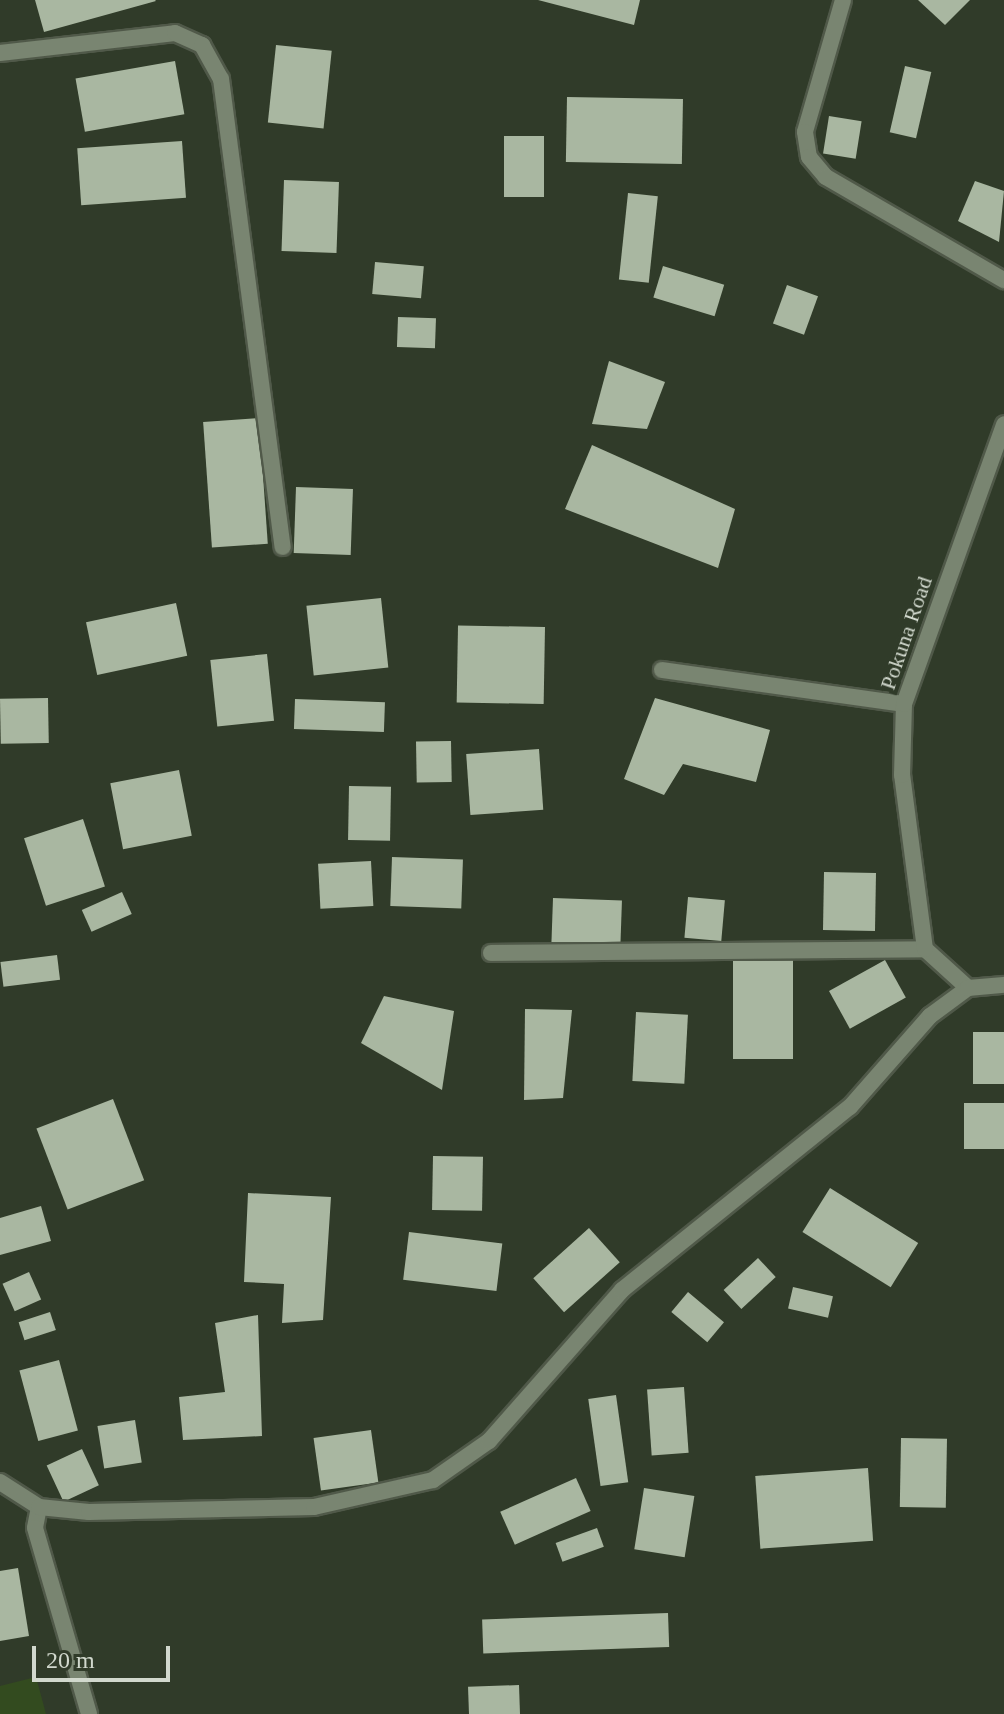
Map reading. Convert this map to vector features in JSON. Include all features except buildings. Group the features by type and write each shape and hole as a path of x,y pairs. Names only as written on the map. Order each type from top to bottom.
{"street":[{"path":"843,0 805,132 809,157 826,177 1004,280"},
{"path":"0,53 175,33 202,45 221,79 283,547"},
{"name":"Pokuna Road","path":"925,949 902,775 904,704 1004,424"},
{"path":"662,670 904,704"},
{"path":"491,953 925,949 968,988"},
{"path":"0,1482 39,1507 314,1507 433,1480 489,1441 622,1290 850,1107 930,1016 968,988 1004,985"},
{"path":"39,1507 35,1528 89,1714"}],"green space":[{"path":"36,1677 46,1714 0,1714 0,1686"}]}
